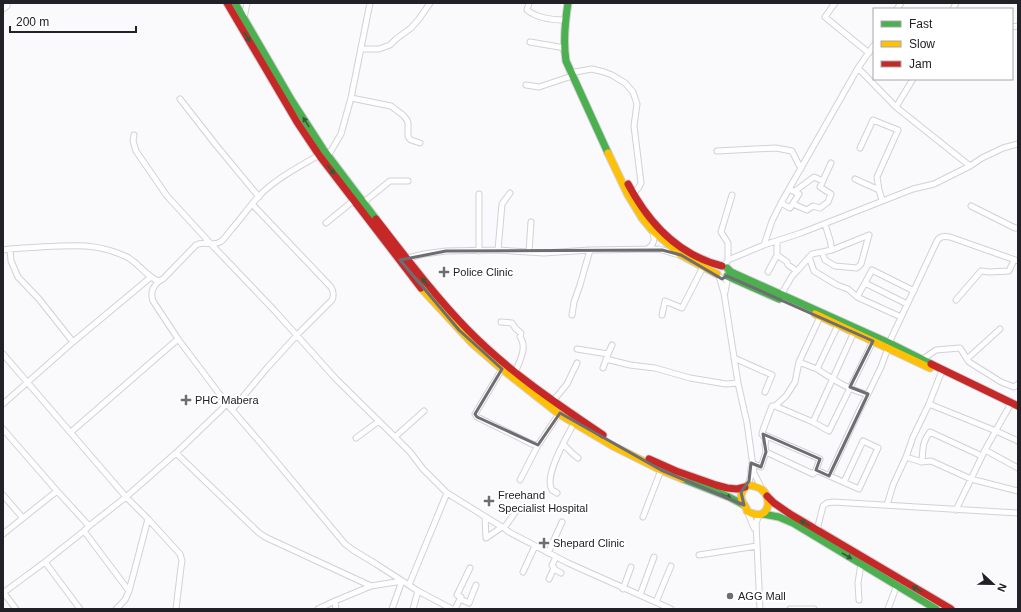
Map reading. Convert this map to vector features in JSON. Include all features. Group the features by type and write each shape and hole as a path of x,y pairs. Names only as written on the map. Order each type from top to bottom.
{"main road":[{"path":"227,3 297,122 319,155 354,201 455,317 515,373 552,401 607,437 654,462 676,472 716,485 737,489 746,486 758,487 762,489 779,507 950,609"},
{"path":"235,3 292,101 323,149 364,202 403,259 420,287 472,343 502,370 559,414 611,445 661,470 728,497 755,515 776,515 782,517 936,609"},
{"path":"568,3 565,20 566,61 574,74 633,194 654,224 682,249 702,260 872,341 888,345 923,359 1018,406"},
{"path":"572,3 569,29 569,51 574,74 628,195 642,218 652,230 681,255 703,266 731,272 781,295 888,345 1018,411"},
{"path":"745,508 741,496 742,491 746,486"},
{"path":"761,514 766,511 768,501 767,496"}],"street":[{"path":"3,9 7,6 7,3"},
{"path":"244,18 247,3"},
{"path":"328,156 341,134 351,98 364,26 370,3"},
{"path":"361,49 379,49 390,45 411,28 430,3"},
{"path":"529,3 527,10 533,14 555,20 565,20"},
{"path":"835,3 825,17 869,52"},
{"path":"530,42 565,48"},
{"path":"764,244 772,221 781,203 858,68 873,46"},
{"path":"858,68 896,107 970,166"},
{"path":"526,85 539,87 592,69 612,75 625,83 633,92 636,104 634,126 640,183 639,187 633,194"},
{"path":"896,107 912,80"},
{"path":"351,98 391,106 403,115 408,123 409,138 420,143"},
{"path":"180,99 216,146 258,196"},
{"path":"860,148 873,120 898,130 877,177 882,200"},
{"path":"134,135 133,141 136,151 167,196 336,378 396,437 423,469 447,494 509,532 548,553 623,589 671,609"},
{"path":"724,270 764,244 825,224 864,209 882,200 913,189 934,184 970,166 982,158 1004,148 1018,144"},
{"path":"717,151 776,148 792,151 801,169"},
{"path":"319,155 283,176 258,196 239,221 219,243 200,243 196,245 163,279 154,286 152,291 153,301 178,339 227,404 345,544 418,591 452,609"},
{"path":"793,204 807,210 813,206 820,208 828,202 831,194 820,187 831,163"},
{"path":"795,191 814,177 823,181"},
{"path":"855,180 879,190"},
{"path":"364,202 390,181 408,181"},
{"path":"781,203 790,208 799,194 789,189"},
{"path":"498,250 502,204 510,193"},
{"path":"479,251 480,194"},
{"path":"732,195 721,232 728,244 724,270 727,282 724,293 752,463 754,473 762,489"},
{"path":"326,223 354,201"},
{"path":"232,410 297,335 332,300 334,296 333,290 252,204"},
{"path":"971,206 1017,229"},
{"path":"529,252 531,222"},
{"path":"825,224 832,250"},
{"path":"648,249 652,246 655,240 652,230"},
{"path":"781,295 792,276 812,254 822,252 832,250 869,235 861,264 857,268 835,266 825,260 822,252"},
{"path":"829,476 881,367 888,345 939,237 950,237 1016,260 1009,271 981,271 956,300"},
{"path":"768,272 777,255 777,241"},
{"path":"3,250 75,245 105,248 136,262 151,277 159,281"},
{"path":"10,249 11,261 18,277 39,299 73,342"},
{"path":"403,259 446,251 498,250 544,253 590,250 648,249 662,250 681,255"},
{"path":"572,315 574,302 590,250"},
{"path":"777,255 797,271"},
{"path":"809,257 814,271 857,296 901,317"},
{"path":"662,315 665,301 682,308 703,266"},
{"path":"857,296 872,270 914,291"},
{"path":"3,404 73,342 151,277"},
{"path":"865,283 907,304"},
{"path":"752,463 761,467 766,452 766,440 762,434 762,430 772,406 775,406 786,396 795,382 799,362 820,317"},
{"path":"500,322 512,323 521,333 520,337 523,340 524,345 515,373"},
{"path":"817,369 838,325"},
{"path":"967,359 1000,329"},
{"path":"813,422 854,332"},
{"path":"71,432 178,339"},
{"path":"775,406 813,422 829,431 872,341"},
{"path":"603,368 612,345"},
{"path":"923,359 936,350 960,348 969,362 1001,382 1014,386 1018,384"},
{"path":"577,349 607,356 630,365 655,368 690,378 726,384 738,383"},
{"path":"3,354 126,498 148,519 180,554 182,561 176,609"},
{"path":"734,358 772,375 765,392"},
{"path":"799,362 817,369 863,394 868,394"},
{"path":"552,401 568,384 577,363"},
{"path":"502,370 475,414 477,417 532,444 538,445"},
{"path":"887,505 913,437 942,373"},
{"path":"16,609 3,593 126,498 227,404"},
{"path":"929,404 1018,441"},
{"path":"956,510 985,450 1009,406"},
{"path":"396,437 424,411"},
{"path":"520,480 538,445 559,414"},
{"path":"356,438 379,421"},
{"path":"557,493 552,490 550,485 551,476 556,458 574,423"},
{"path":"3,429 89,526"},
{"path":"922,462 923,444 930,432 982,456"},
{"path":"762,434 820,460 813,474 766,452"},
{"path":"816,470 859,489 878,448 864,441 844,482"},
{"path":"563,444 578,458"},
{"path":"985,450 1018,468"},
{"path":"176,453 258,532 371,586"},
{"path":"906,457 922,462 931,461 971,479 1018,491"},
{"path":"746,486 751,475 752,463"},
{"path":"643,517 661,470"},
{"path":"3,534 57,490"},
{"path":"409,585 447,494"},
{"path":"3,495 22,518"},
{"path":"817,530 823,506 827,503 833,502 1018,513"},
{"path":"745,508 753,523 756,539 760,609"},
{"path":"485,517 486,538 503,528 517,510"},
{"path":"756,539 756,523 761,514"},
{"path":"116,609 125,600 129,591 148,519"},
{"path":"548,553 562,522"},
{"path":"84,531 129,591"},
{"path":"523,572 535,546"},
{"path":"699,556 757,546"},
{"path":"549,579 554,569 552,566 556,557"},
{"path":"640,595 654,557"},
{"path":"45,562 80,609"},
{"path":"859,600 858,583 861,564"},
{"path":"656,602 671,566"},
{"path":"623,589 631,567"},
{"path":"470,568 457,595 461,597 460,599 469,603 476,585"},
{"path":"554,569 561,573"},
{"path":"318,609 371,586 402,581"},
{"path":"392,609 402,581"},
{"path":"888,609 897,585"},
{"path":"413,609 418,591"},
{"path":"455,609 460,599"},
{"path":"335,601 336,609"},
{"path":"790,609 814,609"}],"highlighted area":[{"path":"662,250 681,255 722,279 727,276 873,341 850,387 868,394 829,476 816,470 820,459 763,434 766,452 761,467 751,463 749,481 741,492 744,505 661,470 560,413 538,445 477,417 475,414 502,369 459,330 400,260 446,251"}],"traffic: fast":[{"path":"235,3 292,101 323,149 376,219"},
{"path":"568,3 565,32 566,61 608,153"},
{"path":"727,268 731,272 889,343 931,364"},
{"path":"727,276 779,299"},
{"path":"683,479 729,497 744,505"},
{"path":"763,514 779,517 793,523 936,609"}],"traffic: slow":[{"path":"608,153 628,195 642,218 652,230 681,255 717,274"},
{"path":"421,288 472,343 559,414 611,445 661,470 683,479"},
{"path":"815,314 930,368"},
{"path":"748,485 761,489 765,493 768,503 765,512 754,514 747,511 747,508 743,504 741,498 744,489 748,485"}],"traffic: jam":[{"path":"227,3 297,122 319,155 421,288"},
{"path":"628,184 645,212 666,236 678,246 692,254 706,261 722,266"},
{"path":"376,219 443,303 467,329 515,372 603,435"},
{"path":"931,364 1018,406"},
{"path":"649,459 676,471 716,485 737,489 745,487"},
{"path":"767,496 790,514 951,609"}],"place":[{"name":"Police Clinic","path":"444,272"},
{"name":"PHC Mabera","path":"186,400"},
{"name":"Freehand Specialist Hospital","path":"489,501"},
{"name":"Shepard Clinic","path":"544,543"},
{"name":"AGG Mall","path":"730,596"}]}
